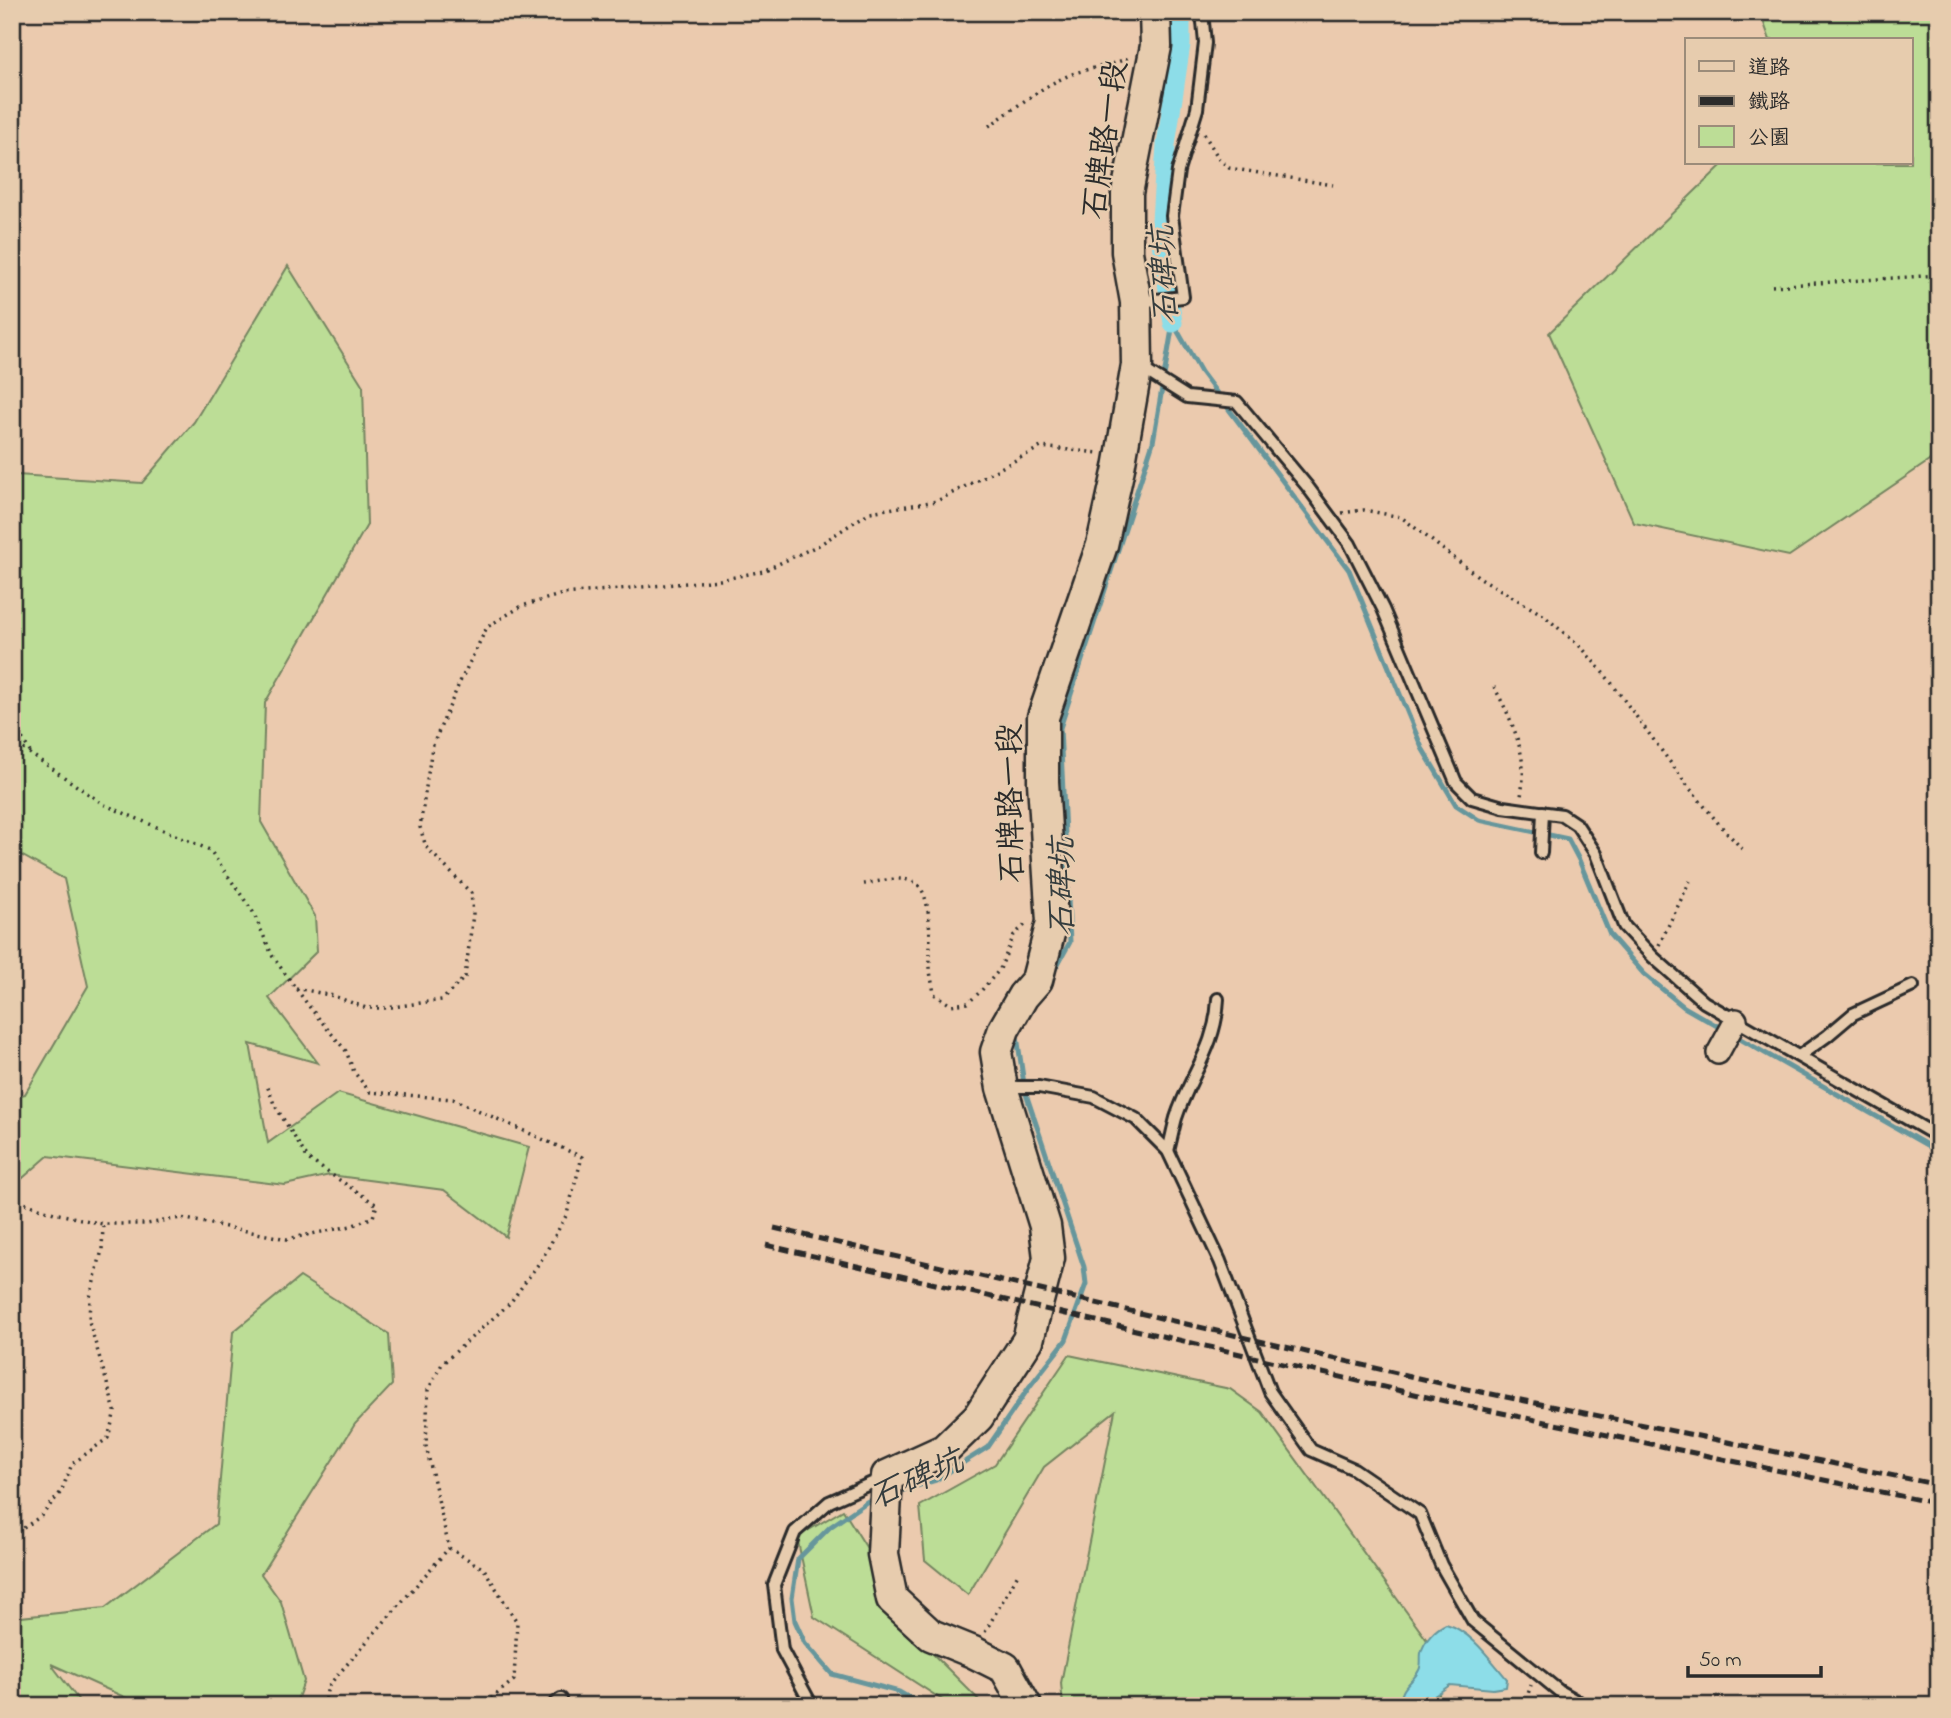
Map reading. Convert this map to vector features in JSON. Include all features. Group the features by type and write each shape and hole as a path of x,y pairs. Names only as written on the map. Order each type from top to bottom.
{"street":[{"name":"石牌路一段","path":"887,1476 944,1450 978,1417 1028,1340 1049,1258 1045,1226 1002,1087 996,1052 1016,1007 1037,980 1052,922 1043,782 1042,717 1102,545 1122,455 1137,365 1136,302 1127,252 1127,193 1156,47 1155,12"},
{"path":"1718,1053 1736,1020"},
{"path":"887,1476 883,1554 892,1598 931,1635 973,1651 1005,1668 1026,1706"}],"lane":[{"path":"1136,302 1183,297 1172,216 1178,171 1195,117 1205,43 1202,12"},
{"path":"1137,365 1187,397 1237,402 1307,486 1350,544 1383,610 1456,782 1472,798 1562,815 1577,825 1596,854 1624,926 1653,957 1704,1002 1939,1137"},
{"path":"1541,853 1543,812"},
{"path":"1799,1056 1827,1037 1853,1014 1913,986"},
{"path":"1168,1150 1177,1117 1213,1037 1218,999"},
{"path":"1002,1087 1039,1087 1094,1097 1136,1119 1168,1150 1220,1261 1270,1392 1311,1450 1354,1469 1420,1514 1441,1565 1473,1620 1559,1691 1586,1706"},
{"path":"813,1706 782,1650 774,1586 795,1532 829,1502 887,1476"}],"path":[{"path":"989,126 1046,86 1156,47"},
{"path":"1195,117 1219,159 1229,168 1333,185"},
{"path":"1772,286 1939,275"},
{"path":"296,988 334,996 366,1008 385,1008 442,1000 465,978 473,914 471,893 426,847 420,827 432,747 487,627 522,606 563,594 720,580 764,571 819,545 870,512 937,501 1041,447 1122,455"},
{"path":"1327,515 1364,510 1401,517 1479,577 1543,615 1582,648 1596,664 1718,824 1744,850"},
{"path":"1494,687 1505,706 1523,768 1520,809"},
{"path":"12,720 31,753"},
{"path":"12,741 103,804 210,850 253,912 273,957 346,1051 354,1072 370,1092 453,1099 582,1157 567,1214 542,1259 510,1303 442,1364 428,1390 426,1446 449,1548 484,1569 517,1622 514,1680 482,1706"},
{"path":"864,884 914,881 921,888 931,924 930,969 934,994 951,1005 968,1003 982,991 1000,969 1014,935 1029,922 1052,922"},
{"path":"1653,957 1690,881"},
{"path":"12,1199 54,1213 103,1224 147,1224 181,1217 287,1239 351,1226 373,1217 377,1205 308,1159 274,1104 267,1085"},
{"path":"12,1536 41,1516 61,1492 72,1464 108,1438 115,1411 89,1321 90,1297 102,1250 103,1224"},
{"path":"324,1706 328,1686 449,1548"},
{"path":"973,1651 1019,1572"}],"green space":[{"path":"1760,12 1939,12 1939,449 1929,461 1789,556 1634,523 1549,333 1723,164 1912,164 1912,38 1769,38"},
{"path":"288,266 363,386 367,525 265,703 261,822 315,916 317,951 269,998 318,1063 250,1044 268,1143 338,1093 529,1147 506,1237 444,1190 330,1175 285,1185 48,1156 16,1184 12,1184 12,1097 25,1094 88,986 64,879 12,850 12,482 17,475 142,483 194,422"},
{"path":"300,1277 389,1334 392,1385 355,1424 261,1574 281,1602 304,1681 295,1706 144,1706 51,1664 83,1706 12,1706 12,1618 105,1608 216,1524 233,1332"},
{"path":"1069,1355 1230,1389 1262,1412 1442,1661 1438,1706 1063,1706 1061,1683 1115,1411 1044,1467 968,1595 925,1560 920,1506 995,1464"},
{"path":"843,1510 933,1654 985,1706 948,1706 814,1617 797,1537"}],"water":[{"path":"1446,1624 1464,1633 1479,1647 1507,1679 1506,1687 1493,1689 1450,1685 1420,1706 1401,1703 1405,1689 1420,1668 1425,1644 1434,1632"}],"waterway":[{"name":"石碑坑","path":"1173,323 1160,236 1166,145 1181,44 1181,12"},
{"path":"1173,323 1201,372 1349,570 1422,748 1456,805 1479,820 1568,839 1610,935 1644,974 1684,1007 1726,1031"},
{"name":"石碑坑","path":"1054,971 1070,942 1060,728 1153,442 1173,323"},
{"name":"石碑坑","path":"896,1492 936,1480 988,1447 1066,1340 1086,1284 1084,1267 1025,1091 1016,1029"},
{"path":"1735,1036 1939,1152"},
{"name":"石碑坑","path":"877,1498 868,1501 830,1527 798,1559 792,1598 795,1621 805,1643 832,1674 899,1692 923,1706"}],"railway":[{"path":"774,1228 1457,1387 1939,1485"},
{"path":"766,1245 1449,1402 1939,1504"}]}
